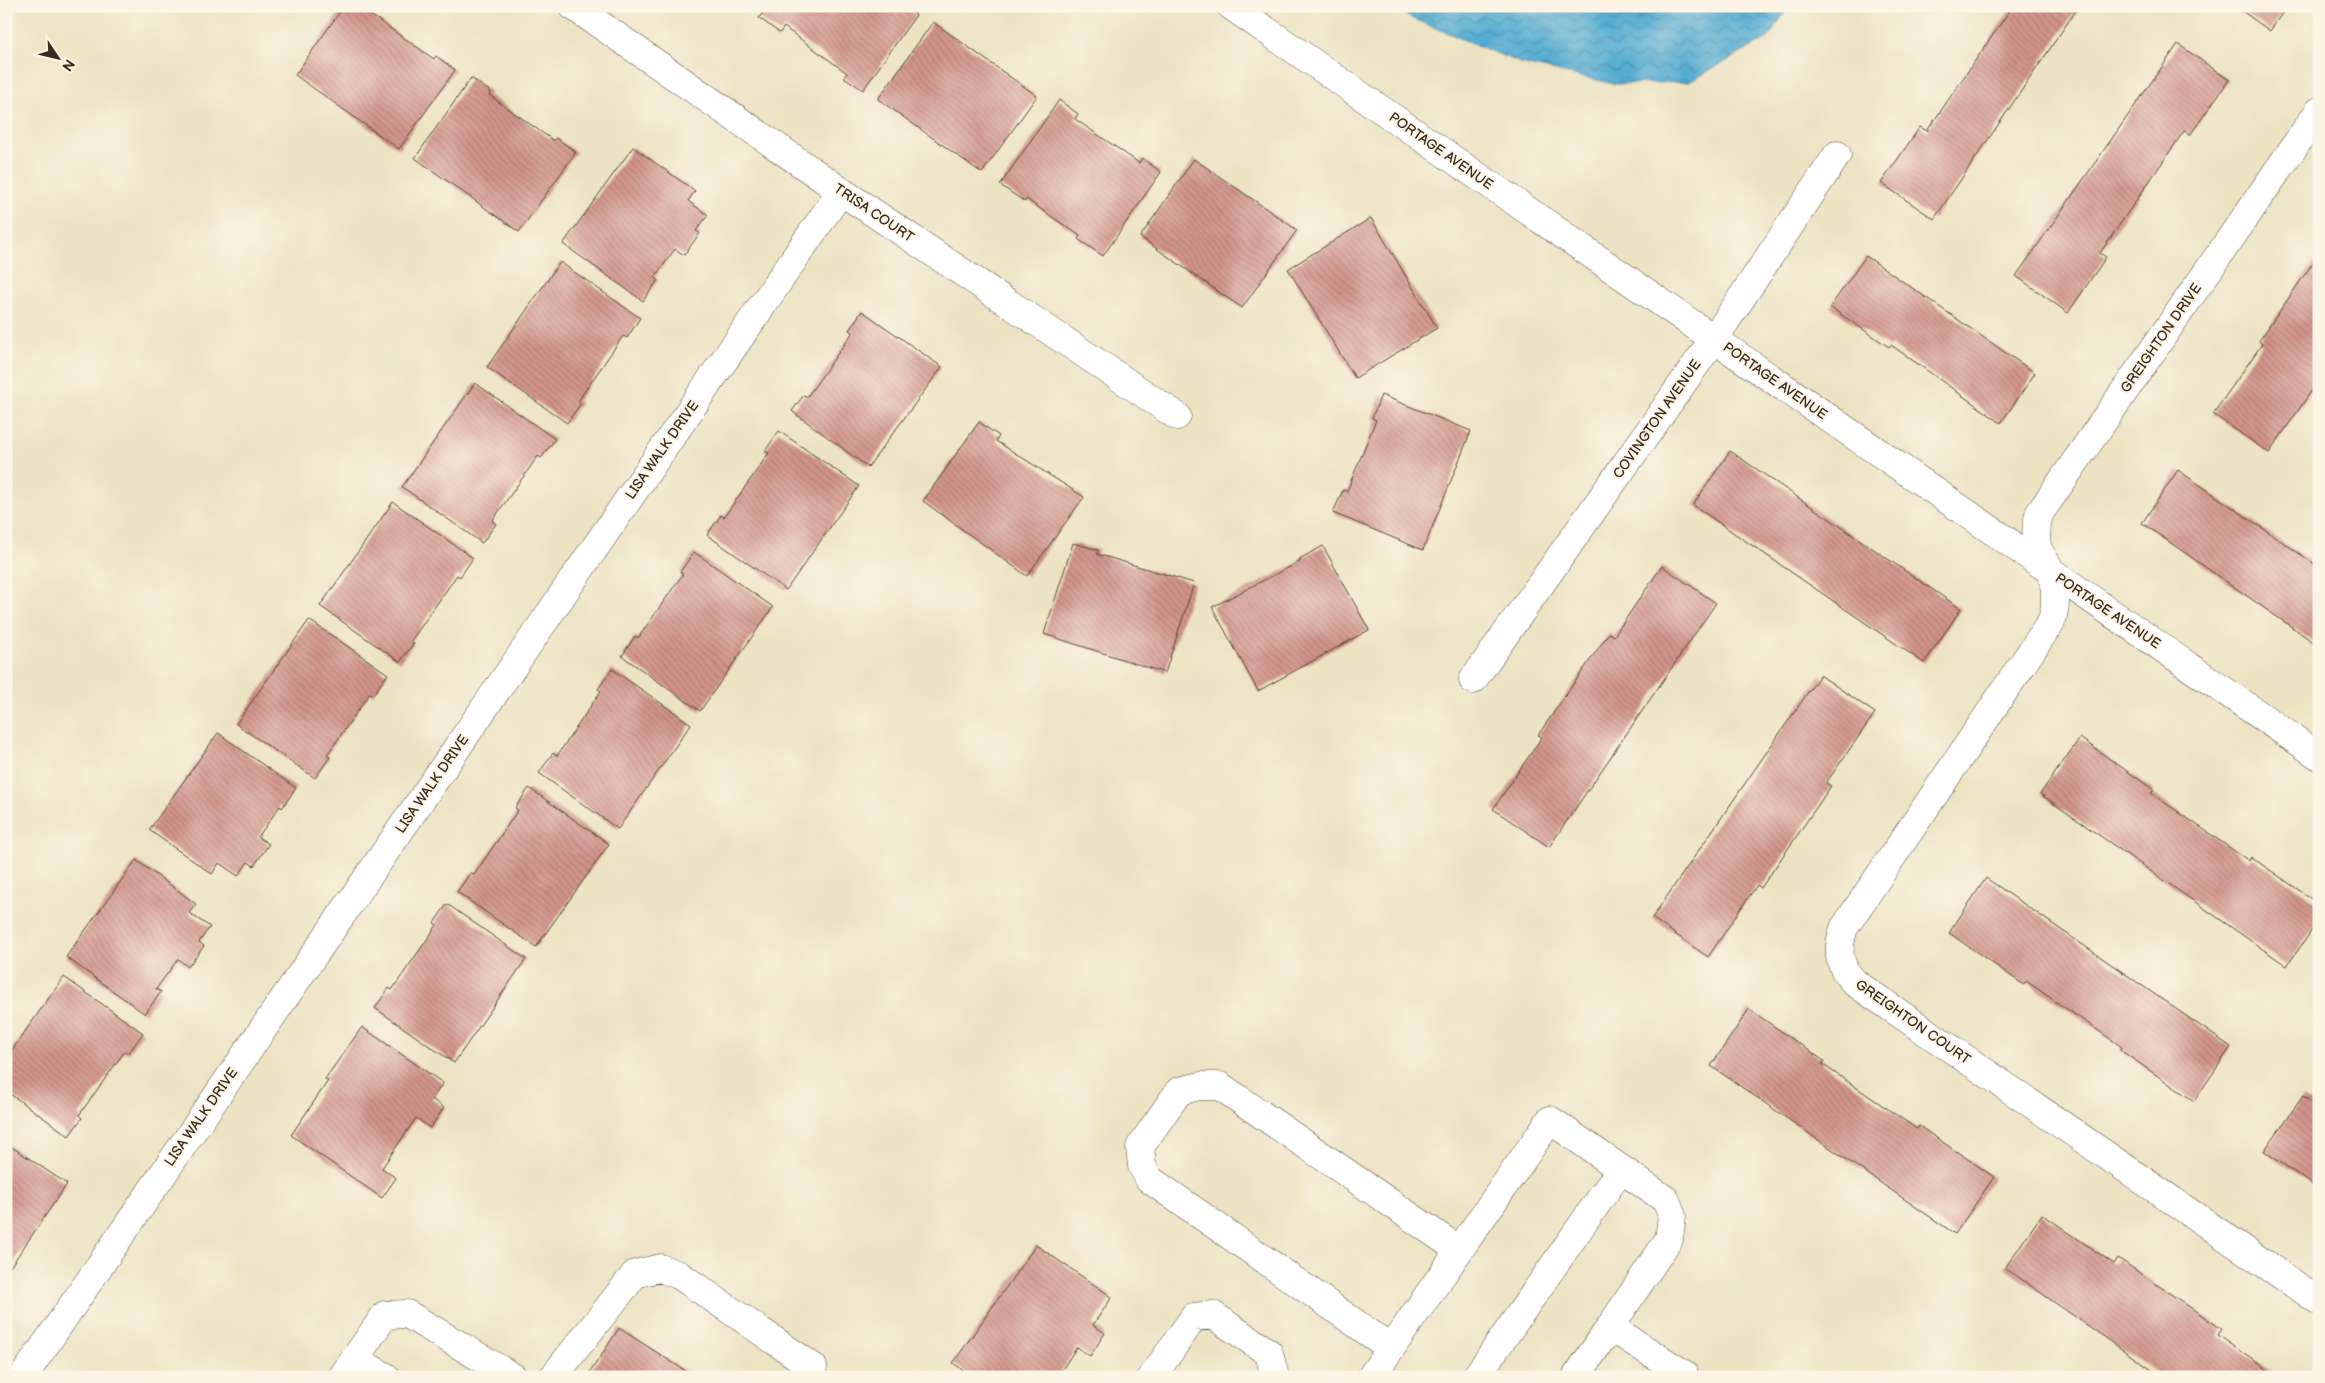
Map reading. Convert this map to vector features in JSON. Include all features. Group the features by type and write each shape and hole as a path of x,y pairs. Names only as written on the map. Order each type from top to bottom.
{"street":[{"name":"TRISA COURT","path":"573,6 841,191 1177,416"},
{"name":"PORTAGE AVENUE","path":"1231,6 2319,756"},
{"name":"GREIGHTON DRIVE","path":"2051,572 2037,546 2036,528 2039,514 2319,111"},
{"name":"COVINGTON AVENUE","path":"1473,680 1714,339 1837,156"},
{"name":"LISA WALK DRIVE","path":"23,1377 841,191"},
{"name":"GREIGHTON COURT","path":"2051,572 2056,591 2054,613 2051,622 1844,928 1838,950 1841,966 1854,983 2319,1301"},
{"path":"1391,1348 1149,1179 1142,1166 1140,1147 1179,1091 1200,1086 1220,1086 1459,1250"},
{"path":"1371,1377 1550,1120 1666,1200 1672,1216 1669,1239 1576,1377"},
{"path":"1476,1377 1621,1169"},
{"path":"553,1377 635,1274 660,1268 678,1275 813,1367"},
{"path":"386,1377 348,1368 385,1315 407,1314 513,1377"},
{"path":"1152,1377 1194,1317 1213,1315 1269,1353 1275,1377"},
{"path":"1610,1326 1684,1376"}],"water":[{"path":"1397,6 1789,6 1768,38 1689,82 1614,84 1520,63 1407,16"}],"building":[{"path":"344,6 366,6 370,9 368,13 434,59 436,56 455,70 399,149 295,75"},
{"path":"768,6 904,6 916,15 863,90 844,77 847,73 784,27 780,33 759,18"},
{"path":"2004,6 2079,6 1934,219 1881,183 1920,127 1927,131 2010,10"},
{"path":"2235,6 2287,6 2270,31"},
{"path":"933,22 1037,96 982,173 878,99"},
{"path":"2178,44 2229,80 2190,135 2184,131 2100,253 2106,257 2068,313 2016,276"},
{"path":"471,78 491,92 489,95 554,141 556,138 576,152 519,232 415,158"},
{"path":"1059,100 1078,114 1075,119 1139,163 1142,158 1161,172 1103,256 1078,239 1080,236 1026,199 1025,202 1000,185"},
{"path":"633,147 695,191 688,201 708,215 696,231 700,233 684,255 675,249 655,277 658,280 643,301 563,244"},
{"path":"1194,159 1297,230 1242,308 1140,237"},
{"path":"1371,218 1437,328 1355,378 1288,269"},
{"path":"2319,254 2319,380 2269,453 2213,414 2262,344 2259,341"},
{"path":"1866,256 2035,373 2001,423 1891,345 1889,347 1830,307"},
{"path":"560,262 640,318 627,338 623,336 578,401 581,403 567,423 487,367"},
{"path":"862,311 942,367 868,467 792,411 804,395 807,397 853,332 849,330"},
{"path":"475,383 555,439 541,458 538,456 492,521 496,524 482,543 402,487"},
{"path":"1381,395 1471,431 1423,550 1333,513 1343,490 1347,491 1376,420 1372,418"},
{"path":"979,422 999,436 996,441 1084,497 1027,576 923,501"},
{"path":"779,431 859,486 786,590 707,535 721,515 724,517 769,453 765,451"},
{"path":"1730,451 1961,609 1924,663 1693,505"},
{"path":"2178,470 2319,567 2319,646 2142,523"},
{"path":"393,502 473,558 460,577 457,575 411,641 414,643 400,662 320,606"},
{"path":"1073,543 1098,550 1097,554 1194,583 1165,673 1044,634"},
{"path":"1323,546 1369,630 1258,691 1212,607 1301,561 1299,559"},
{"path":"694,552 773,607 700,711 622,656 635,636 638,638 683,574 680,572"},
{"path":"1662,566 1716,603 1549,847 1493,809 1542,737 1538,735 1609,633 1614,636"},
{"path":"309,620 388,674 373,695 370,693 327,755 330,757 315,778 236,724"},
{"path":"612,669 691,724 618,829 539,773 553,753 557,756 601,691 598,689"},
{"path":"1820,675 1875,713 1826,783 1831,786 1761,888 1757,885 1708,957 1652,918"},
{"path":"218,733 296,788 282,808 280,806 258,837 269,844 254,866 248,862 238,876 219,863 212,874 149,830"},
{"path":"2080,738 2154,790 2151,793 2249,861 2251,857 2319,904 2319,920 2287,966 2040,794"},
{"path":"529,788 609,844 536,947 457,892 471,872 474,875 518,810 515,808"},
{"path":"136,860 196,904 189,913 210,927 199,942 204,946 188,967 178,959 156,989 161,992 145,1014 66,957"},
{"path":"1986,878 2231,1047 2194,1101 2120,1050 2122,1047 2026,981 2024,985 1949,933"},
{"path":"447,904 526,959 454,1063 375,1008 389,988 392,990 437,925 434,923"},
{"path":"64,977 143,1033 128,1054 125,1051 79,1115 82,1118 69,1136 6,1091 6,1058"},
{"path":"1749,1009 1824,1061 1822,1064 1917,1129 1919,1126 1994,1177 1955,1234 1711,1066"},
{"path":"362,1027 443,1083 432,1099 444,1108 430,1128 416,1118 382,1168 396,1178 382,1198 291,1135 328,1081 325,1079"},
{"path":"2303,1096 2319,1107 2319,1189 2264,1151"},
{"path":"6,1143 67,1184 6,1273"},
{"path":"2042,1214 2114,1264 2118,1258 2222,1329 2218,1335 2278,1377 2162,1377 2005,1268"},
{"path":"1036,1245 1112,1297 1093,1325 1105,1333 1090,1356 1077,1347 1057,1377 973,1377 953,1363"},
{"path":"619,1328 695,1377 587,1377"}]}
